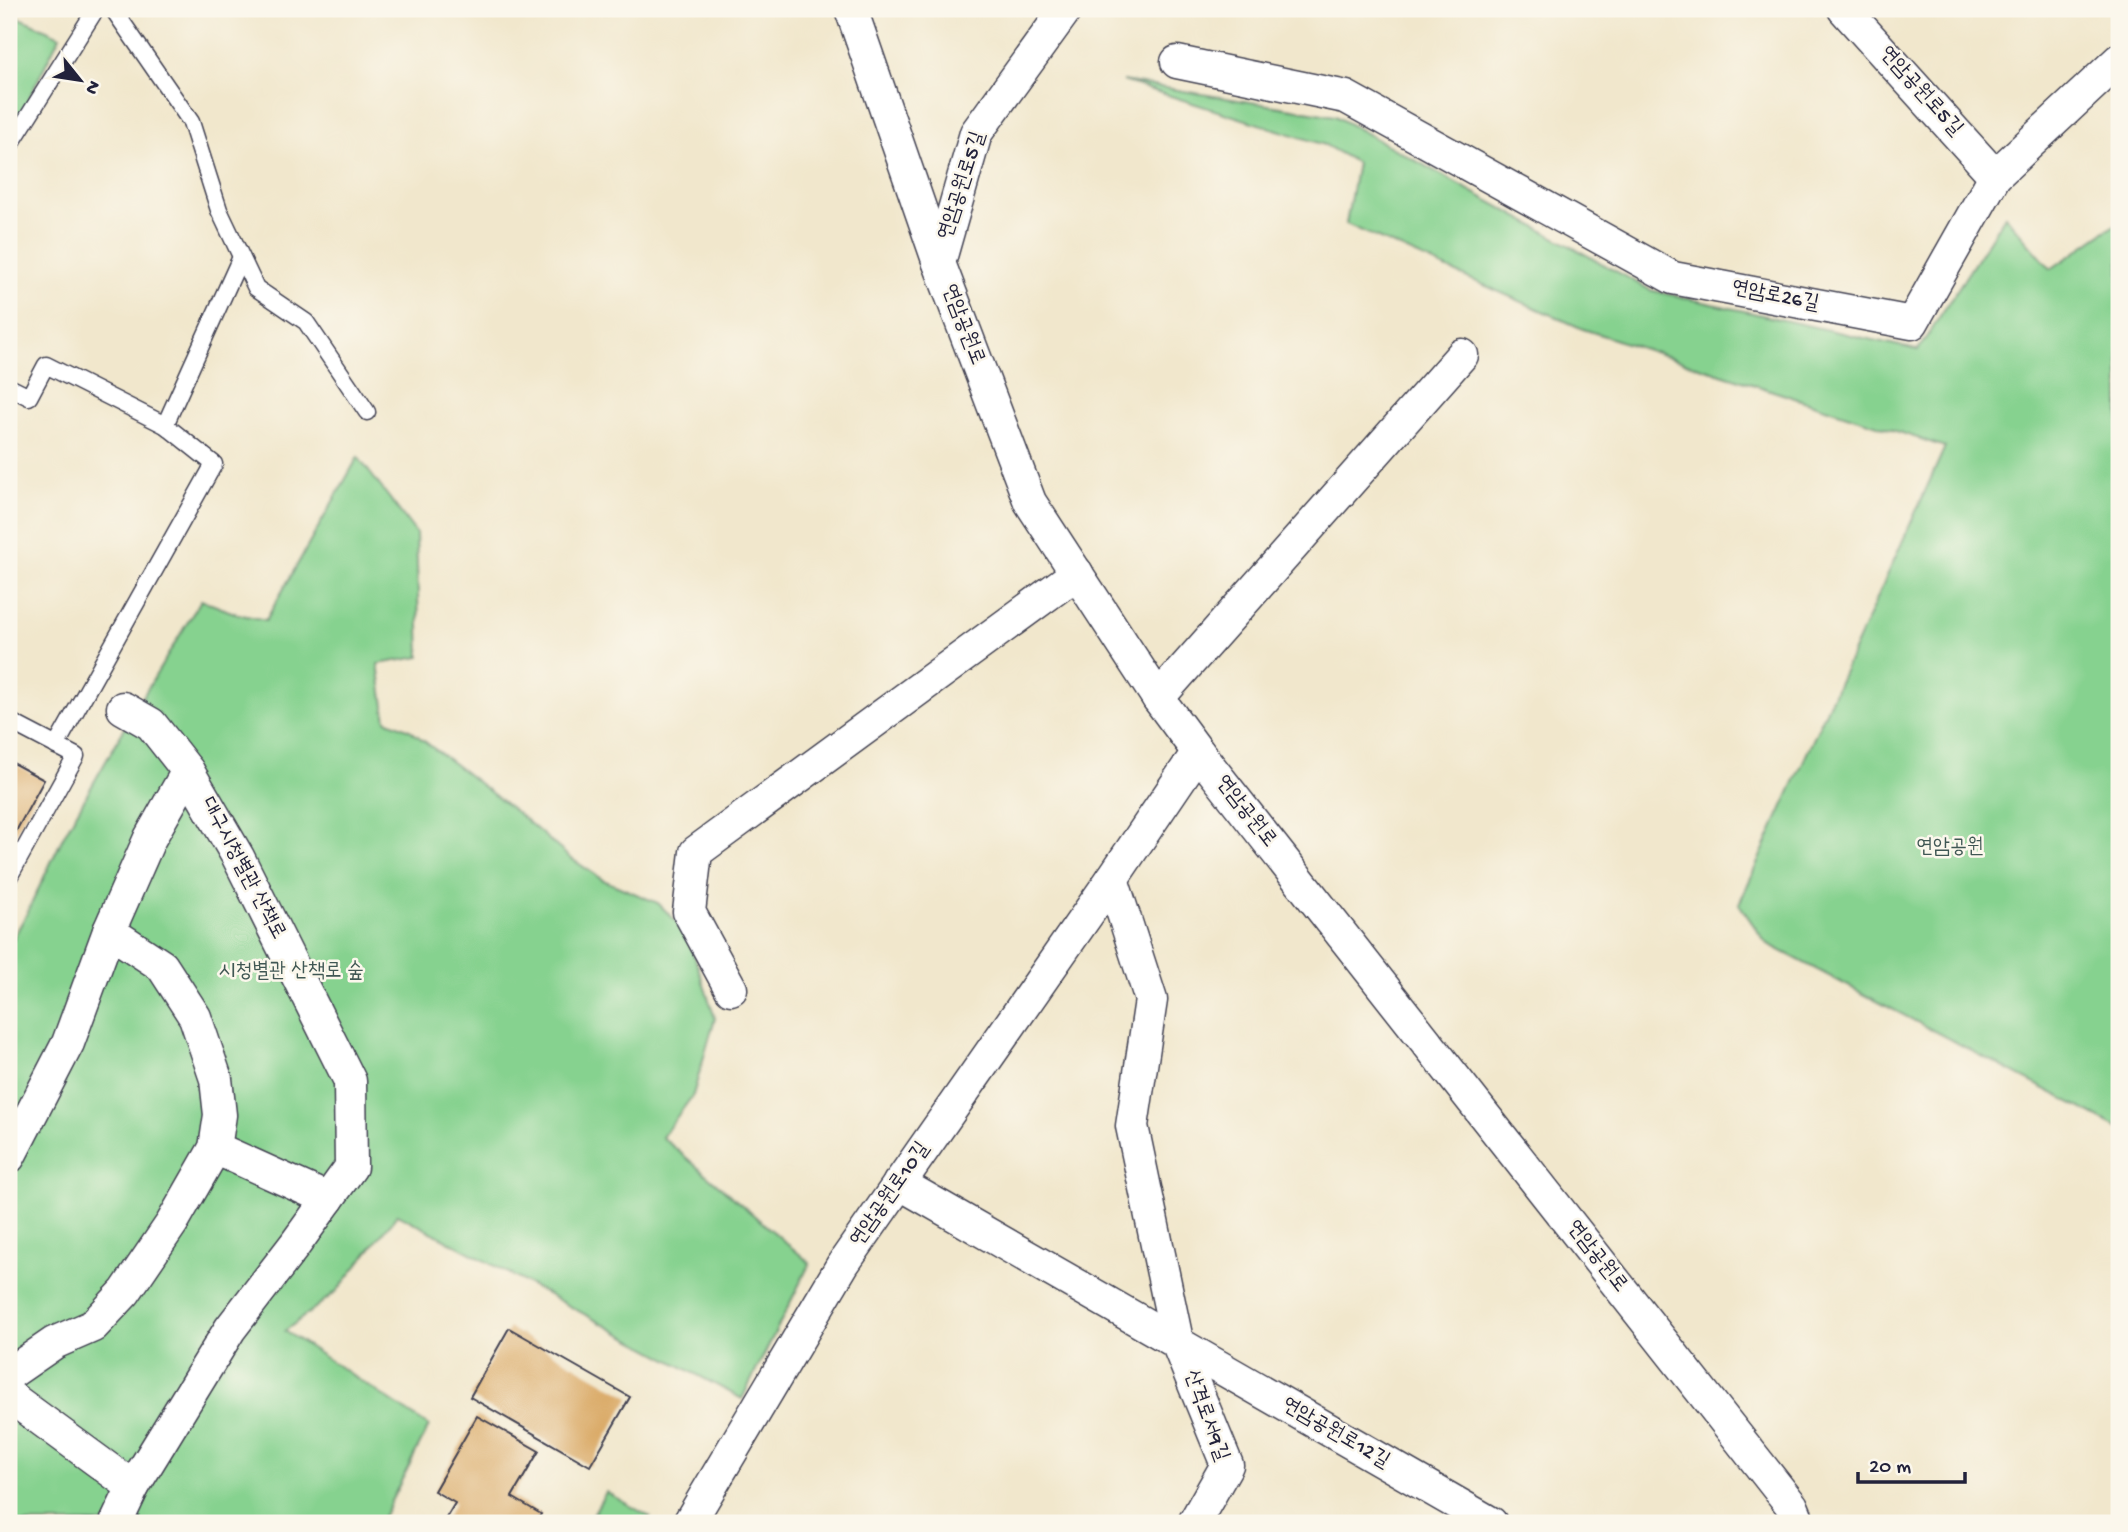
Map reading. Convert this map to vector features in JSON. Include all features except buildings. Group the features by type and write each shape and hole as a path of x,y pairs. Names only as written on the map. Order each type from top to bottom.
{"street":[{"name":"연암공원로","path":"851,9 939,264 1030,502 1158,698 1198,752 1792,1506 1799,1523"},
{"name":"연암공원로5길","path":"939,264 976,133 1066,9"},
{"name":"연암공원로5길","path":"1844,9 1995,176"},
{"name":"연암로26길","path":"1177,62 1346,97 1673,278 1912,323 1995,176 2119,60"},
{"path":"1158,698 1462,355"},
{"path":"731,989 689,912 696,852 1077,573"},
{"name":"대구시청별관 산책로","path":"116,1523 132,1487 230,1329 351,1167 350,1081 239,857 188,771 151,724 122,708"},
{"name":"연암공원로10길","path":"689,1523 843,1264 1198,752"},
{"name":"대구시청별관 산책로","path":"9,1157 68,1043 109,931 150,838 188,771"},
{"path":"1112,878 1151,1000 1132,1126 1178,1345"},
{"path":"9,1374 54,1343 93,1326 125,1292 172,1223 215,1148 220,1115 216,1079 195,1017 162,967 109,931"},
{"path":"215,1148 328,1199"},
{"name":"연암공원로12길","path":"899,1184 1491,1523"},
{"name":"산격로서9길","path":"1178,1345 1227,1465 1194,1523"},
{"path":"9,1396 132,1487"}],"lane":[{"path":"9,147 96,9"},
{"path":"113,9 191,122 219,210 256,288 306,322 367,412"},
{"path":"165,425 241,257"},
{"path":"9,387 29,397 46,365 165,425 214,464 56,746"},
{"path":"9,721 76,756 9,877"}],"green space":[{"path":"9,13 60,36 9,138"},
{"name":"연암공원","path":"1123,81 1335,116 1650,290 1918,350 2005,216 2051,269 2119,222 2119,1128 1766,943 1739,904 1945,447 1583,329 1346,224 1357,163 1325,145"},
{"name":"시청별관 산책로 숲","path":"358,457 416,533 420,657 378,664 386,720 410,730 520,815 569,857 603,880 658,903 686,931 715,1018 693,1095 662,1137 810,1263 742,1399 398,1214 337,1291 285,1331 429,1426 380,1523 9,1523 9,946 64,835 201,600 237,614 266,620"},
{"path":"606,1492 650,1517 646,1523 588,1523"}]}
